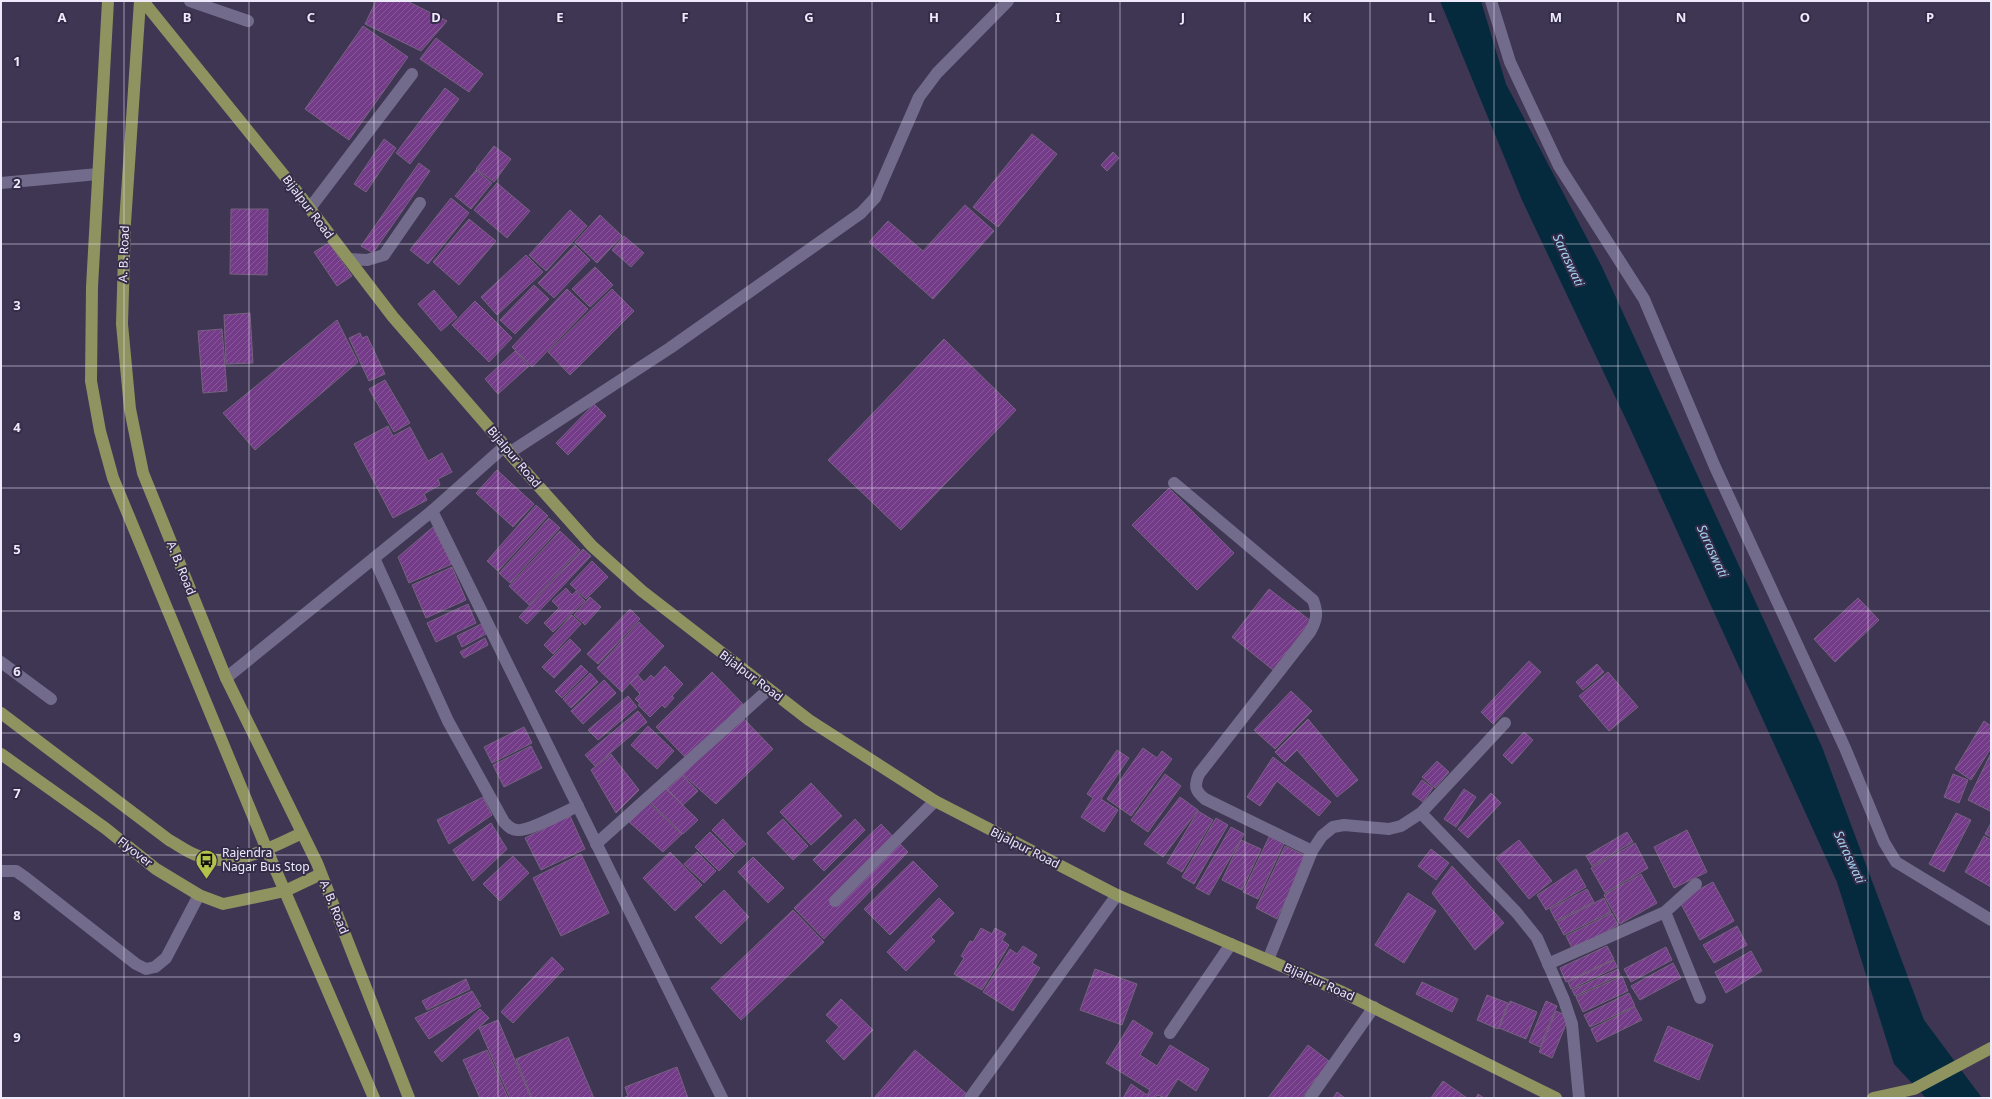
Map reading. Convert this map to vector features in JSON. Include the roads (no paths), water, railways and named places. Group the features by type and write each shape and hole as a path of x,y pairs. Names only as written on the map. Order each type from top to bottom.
{"main road":[{"path":"108,1 92,287 91,381 100,431 113,478 267,850 374,1098"},
{"name":"Bijalpur Road","path":"142,1 310,208 393,317 592,546 642,591 810,720 935,801 1117,895 1374,1007 1556,1098"},
{"name":"A. B. Road","path":"142,1 125,223 122,324 130,409 143,473 226,678 321,874 409,1098"},
{"path":"1,713 169,840 197,856 229,861 267,850 302,833"},
{"name":"Flyover","path":"1,754 31,777 105,828 156,869 199,895 223,904 285,892 321,874"},
{"path":"1880,1097 1914,1089 1977,1057 1991,1048"}],"street":[{"path":"190,1 248,21"},
{"path":"226,678 507,449 670,348 862,212 875,198 919,97 937,72 1008,1"},
{"path":"1491,1 1510,62 1559,166 1644,299 1715,467 1845,748 1884,842 1896,862 1991,920"},
{"path":"310,208 412,74"},
{"path":"1,182 98,174"},
{"path":"348,259 367,260 384,255 420,203"},
{"path":"1174,482 1313,600 1317,611 1316,621 1310,632 1199,774 1195,784 1197,793 1204,799 1312,852"},
{"path":"432,511 722,1098"},
{"path":"374,558 448,721 504,822 510,828 518,831 530,828 578,806"},
{"path":"1,662 51,699"},
{"path":"596,844 769,689"},
{"path":"1268,960 1312,852 1322,836 1333,827 1344,825 1389,829 1401,826 1421,813 1505,723"},
{"path":"835,901 935,801"},
{"path":"1421,813 1529,926 1537,938 1564,1000 1572,1024 1579,1098"},
{"path":"1,871 16,871 136,964 146,969 155,967 166,958 199,895"},
{"path":"1548,964 1664,912 1696,884"},
{"path":"970,1098 1117,895"},
{"path":"1664,912 1700,998"},
{"path":"1170,1033 1231,944"},
{"path":"1310,1098 1374,1007"}],"water":[{"name":"Saraswati","path":"1440,1 1481,1 1506,84 1602,267 1822,747 1924,1020 1982,1098 1926,1098 1894,1064 1837,882 1630,428 1522,200"}],"place":[{"name":"Rajendra Nagar Bus Stop","path":"206,880"}]}
